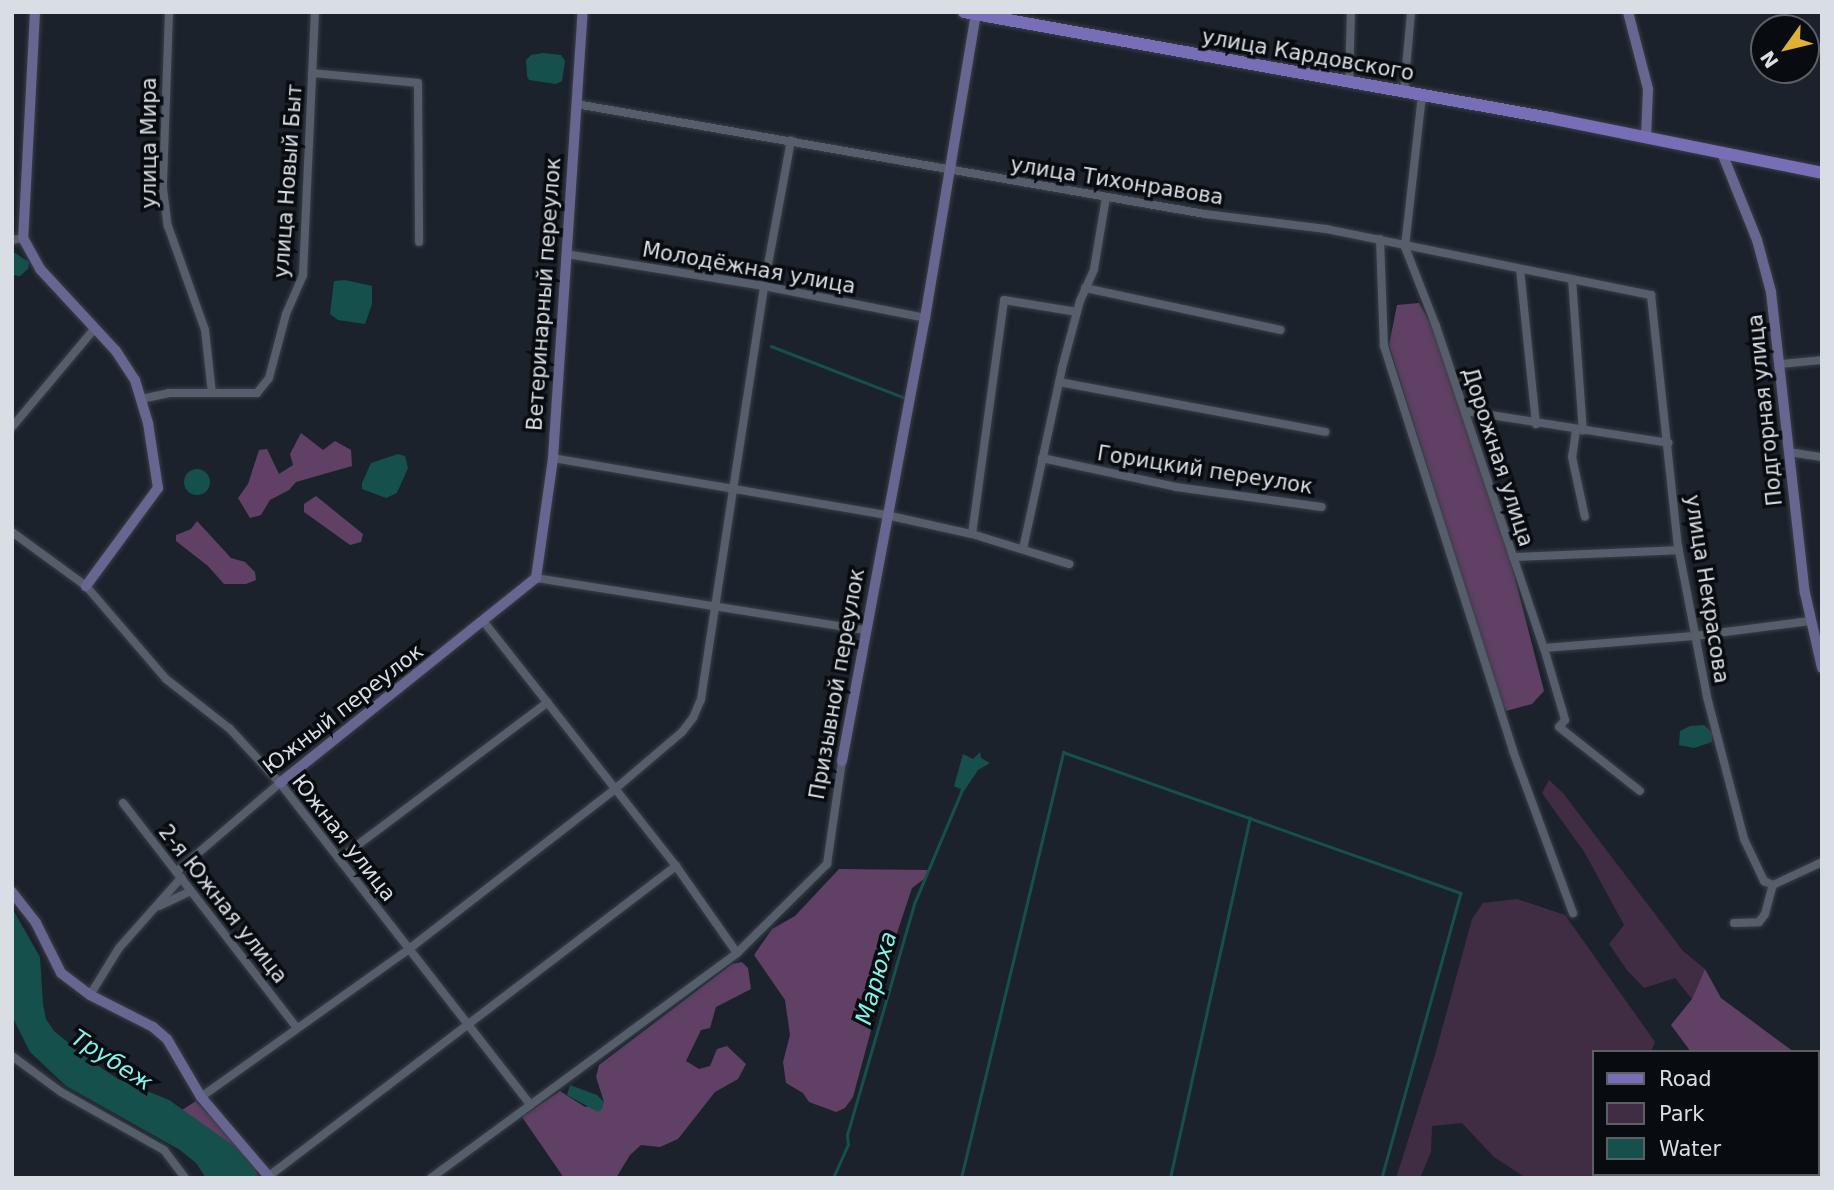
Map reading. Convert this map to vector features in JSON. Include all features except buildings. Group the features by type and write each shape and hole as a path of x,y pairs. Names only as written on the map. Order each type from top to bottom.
{"main road":[{"name":"улица Кардовского","path":"972,13 1404,91 1822,173"}],"street":[{"path":"36,12 17,239 40,269 95,328 135,380 155,453 158,488 86,586"},
{"name":"улица Мира","path":"169,12 163,188 168,226 205,330 212,393"},
{"name":"улица Новый Быт","path":"141,399 169,393 257,393 264,388 269,378 286,314 303,275 315,12"},
{"name":"Ветеринарный переулок","path":"536,578 554,458 583,12"},
{"path":"1349,82 1351,12"},
{"path":"1404,91 1410,12"},
{"path":"1628,12 1648,89 1646,137"},
{"name":"Призывной переулок","path":"432,1178 737,953 827,864 842,761 951,170 972,13"},
{"path":"312,73 418,83 419,242"},
{"name":"Дорожная улица","path":"1422,95 1405,247 1436,326 1544,648 1565,720 1559,727 1640,791"},
{"name":"улица Тихонравова","path":"576,104 1106,198 1380,239 1405,247 1651,295"},
{"path":"201,1097 409,949 615,789 682,732 693,718 701,699 764,286 791,140"},
{"name":"Подгорная улица","path":"1722,153 1764,261 1777,323 1789,452 1810,621 1822,668"},
{"path":"1023,549 1059,383 1077,313 1094,269 1106,198"},
{"path":"1380,239 1384,346 1513,751 1573,913"},
{"name":"Молодёжная улица","path":"566,254 764,286 925,318"},
{"path":"1520,269 1536,424"},
{"path":"1572,279 1579,431 1572,457 1585,517"},
{"path":"1086,288 1281,330"},
{"name":"улица Некрасова","path":"1651,295 1679,550 1694,636 1744,839 1764,881 1773,885"},
{"path":"972,534 1004,300 1077,313"},
{"path":"12,427 95,328"},
{"path":"1781,364 1822,360"},
{"path":"1059,383 1325,432"},
{"path":"1465,411 1669,443"},
{"path":"1789,452 1822,457"},
{"path":"554,458 887,515 972,534 1069,564"},
{"name":"Горицкий переулок","path":"1042,458 1176,488 1322,507"},
{"name":"Южная улица","path":"12,532 86,586 166,678 230,729 280,783 531,1105"},
{"path":"1513,558 1679,550"},
{"path":"536,578 866,630"},
{"name":"Южный переулок","path":"90,995 119,948 155,908 178,875 280,783 536,578"},
{"path":"1544,648 1694,636 1810,621"},
{"path":"484,622 676,866 737,953"},
{"path":"339,859 548,702"},
{"name":"2-я Южная улица","path":"123,803 296,1027"},
{"path":"1734,923 1759,922 1765,914 1773,885 1822,862"},
{"path":"12,892 36,923 61,973 90,995 160,1033 174,1048 201,1097 270,1177 676,866"},
{"path":"155,908 191,891"},
{"path":"12,1056 61,1092 164,1150 185,1178"}],"green space":[{"path":"1549,780 1563,793 1683,951 1705,969 1692,999 1675,978 1644,988 1609,944 1624,925 1585,853 1542,793"},
{"path":"1517,899 1565,915 1655,1042 1652,1050 1592,1050 1593,1178 1526,1178 1494,1157 1462,1123 1432,1126 1431,1152 1420,1178 1396,1178 1435,1055 1472,919 1483,903"}],"shaded area":[{"path":"1419,303 1433,328 1509,555 1544,691 1532,704 1506,711 1501,703 1389,345 1397,305"},
{"path":"301,433 323,450 335,441 351,450 352,466 296,482 289,490 270,500 261,515 250,518 238,498 248,484 259,450 267,449 279,474 293,465 290,454"},
{"path":"316,496 363,534 361,542 350,545 304,512 304,504"},
{"path":"197,521 231,558 245,562 255,572 256,580 246,584 224,584 208,566 176,541 176,535 191,529"},
{"path":"839,869 928,870 924,879 912,888 898,930 853,1097 845,1108 836,1112 809,1102 803,1093 786,1083 783,1062 790,1035 785,1000 754,955 772,929 795,916"},
{"path":"742,962 748,968 751,989 716,1007 710,1028 701,1030 686,1061 699,1069 710,1066 717,1049 727,1046 746,1064 738,1079 715,1092 678,1139 660,1147 641,1145 630,1155 616,1178 564,1178 522,1117 560,1091 585,1107 604,1102 596,1077 599,1065 732,964"},
{"path":"1705,969 1721,998 1791,1050 1690,1050 1671,1025 1692,999"},
{"path":"196,1101 247,1155 245,1158 182,1110"}],"water":[{"path":"531,55 561,55 565,61 562,81 556,84 529,80 526,60"},
{"path":"12,251 29,262 28,269 20,276 12,275"},
{"path":"345,280 372,286 372,304 365,324 338,320 330,314 334,281"},
{"path":"398,454 405,456 408,468 397,493 386,498 362,489 371,463"},
{"path":"197,469 206,473 210,482 206,491 197,495 188,491 184,482 188,473"},
{"path":"1704,725 1713,733 1712,742 1694,748 1679,745 1680,731 1690,726"},
{"path":"980,752 981,758 990,763 978,770 964,791 954,786 963,754 973,759"},
{"path":"12,908 40,957 43,1004 46,1019 54,1031 118,1079 169,1100 234,1146 255,1168 259,1178 206,1178 196,1163 180,1150 66,1086 30,1052 12,1016"},
{"path":"570,1085 597,1095 604,1102 602,1109 598,1112 567,1095"}],"waterway":[{"path":"771,346 903,397"},
{"path":"961,1178 1063,752 1461,893 1382,1178"},
{"name":"Марюха","path":"833,1178 848,1145 847,1135 914,904 962,790"},
{"path":"1170,1178 1250,818"}],"water label":[{"name":"Трубеж","path":"112,1060"}]}
